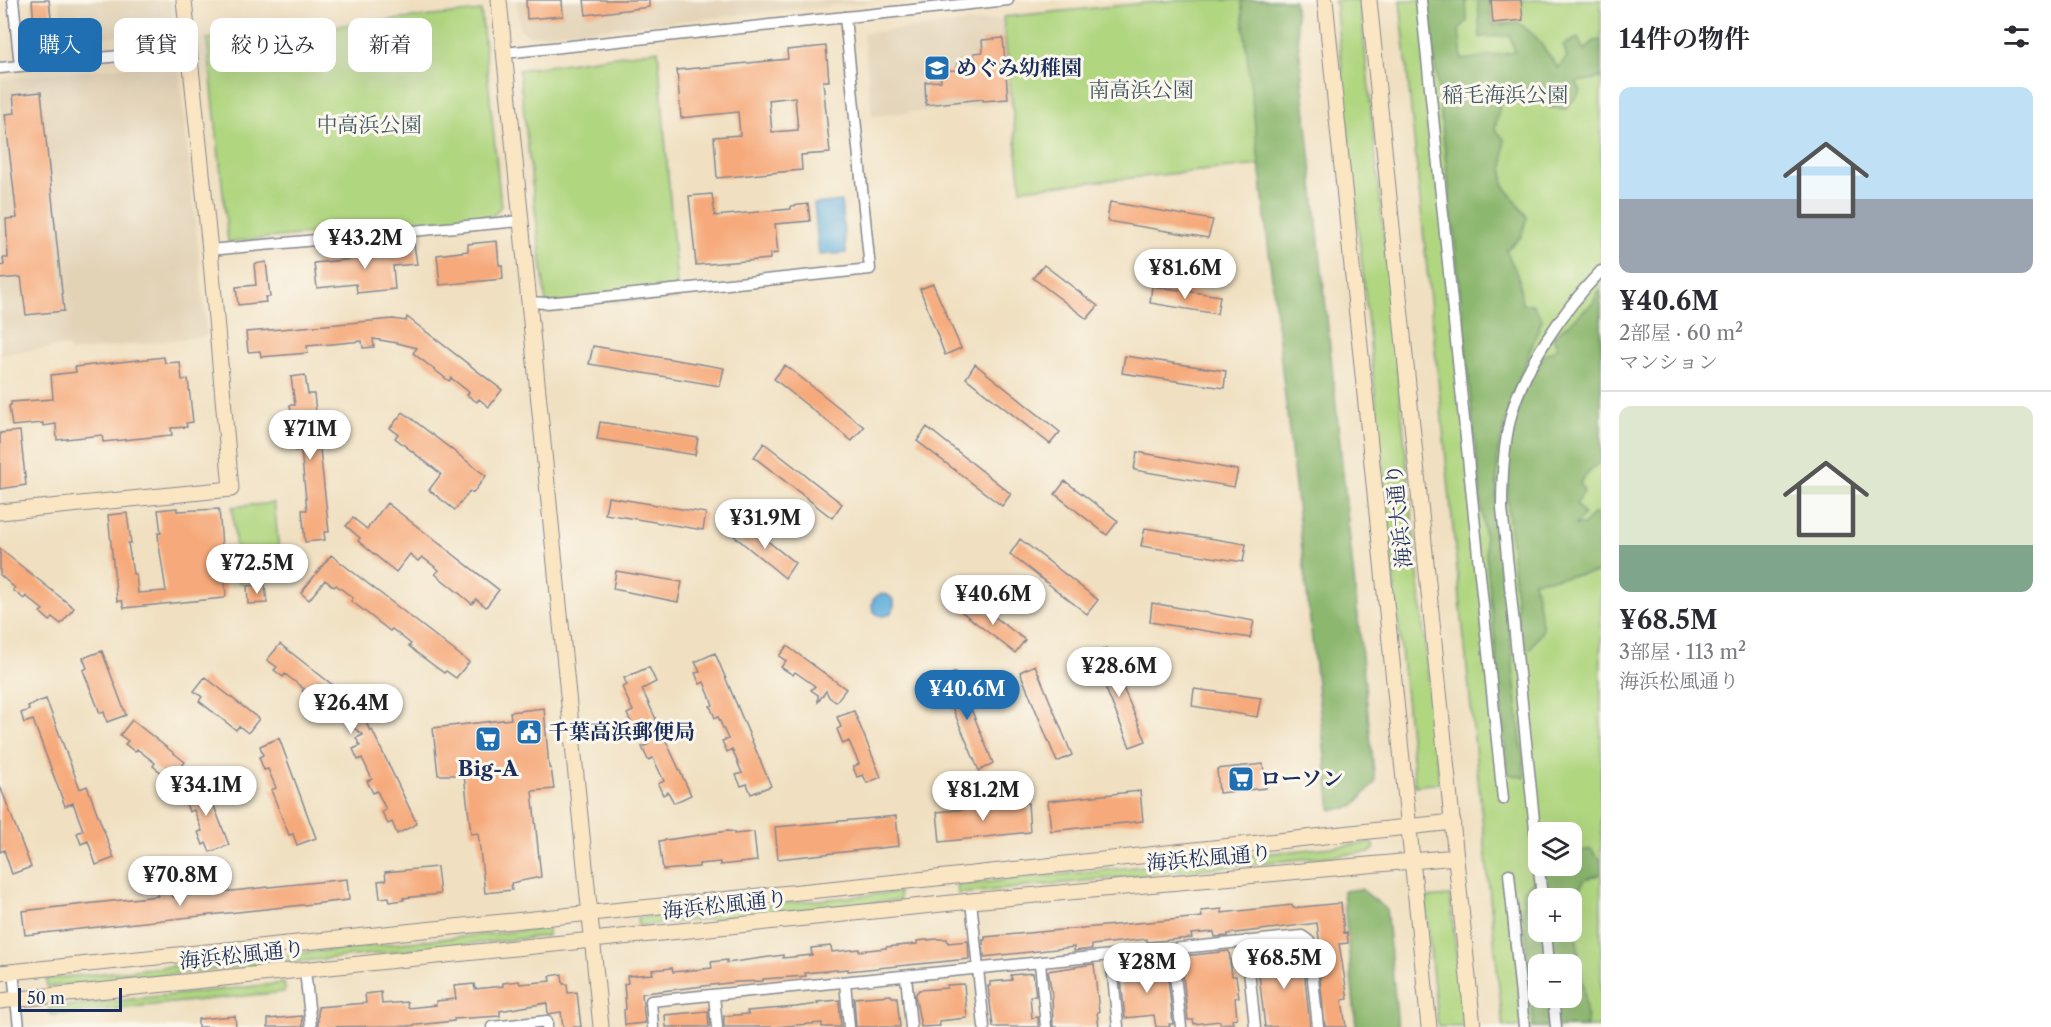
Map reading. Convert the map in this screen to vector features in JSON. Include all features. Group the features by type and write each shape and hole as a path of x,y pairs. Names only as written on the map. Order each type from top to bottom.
{"street":[{"path":"13,0 18,47"},
{"path":"184,0 186,18"},
{"path":"499,0 602,1027"},
{"path":"504,53 1008,0"},
{"name":"海浜大通り","path":"1325,0 1429,1027"},
{"name":"海浜大通り","path":"1369,0 1473,1027"},
{"path":"1421,0 1503,799"},
{"path":"529,302 579,300 870,269 845,17"},
{"path":"0,68 18,66"},
{"path":"0,512 231,489 191,72"},
{"path":"210,250 520,220"},
{"path":"1541,888 1502,508 1502,479 1510,420 1519,392 1549,336 1589,283 1601,271"},
{"path":"1589,283 1601,281"},
{"name":"海浜松風通り","path":"7,973 927,879 1453,822"},
{"name":"海浜松風通り","path":"0,1001 930,905 1456,857"},
{"path":"1509,874 1524,1027"},
{"path":"927,879 930,905"},
{"path":"971,901 984,1027"},
{"path":"653,1027 651,1001 1302,936 1309,941 1317,1027"},
{"path":"1246,941 1255,1027"},
{"path":"1172,949 1181,1027"},
{"path":"1111,955 1118,1027"},
{"path":"1040,962 1046,1027"},
{"path":"305,970 311,1027"},
{"path":"7,973 16,1000 19,1027"},
{"path":"906,976 911,1027"},
{"path":"845,982 849,1027"},
{"path":"714,995 717,1027"},
{"path":"1554,1008 1556,1027"},
{"path":"492,1027 547,1021 547,1027"}],"shaded area":[{"path":"59,0 171,0 173,18 114,18 114,36 102,37 102,18 60,18"},
{"path":"517,0 889,0 530,36 520,29"},
{"name":"めぐみ幼稚園","path":"1003,19 1011,103 872,116 863,33"},
{"path":"114,68 114,72 179,72 207,336 69,352 68,346 0,354 0,79 70,72 102,72 102,69"}],"green space":[{"name":"南高浜公園","path":"1176,0 1262,0 1279,163 1021,189 1003,17"},
{"path":"1241,0 1294,0 1375,782 1353,807 1331,810"},
{"path":"1335,0 1360,0 1439,783 1415,786"},
{"name":"稲毛海浜公園","path":"1400,0 1601,0 1601,1027 1503,1027"},
{"path":"1428,0 1466,0 1467,21 1459,30 1462,60 1515,52 1510,36 1480,37 1478,0 1489,0 1493,25 1519,23 1536,37 1558,68 1567,57 1563,45 1578,38 1584,51 1594,41 1601,40 1601,78 1576,82 1581,91 1566,109 1552,108 1518,86 1502,94 1495,129 1504,139 1503,184 1527,217 1521,237 1506,250 1519,279 1522,304 1533,304 1542,319 1510,403 1498,451 1496,508 1525,778 1508,774 1457,261"},
{"name":"中高浜公園","path":"481,11 501,206 493,216 228,242 210,72 336,72 336,26 348,25 348,72 432,72 432,18 412,18"},
{"name":"中高浜公園","path":"207,39 210,39 210,68"},
{"path":"658,50 678,299 546,303 519,70"},
{"path":"1598,291 1601,291 1601,462 1580,482 1584,492 1576,503 1584,515 1575,525 1584,525 1593,514 1601,515 1601,572 1534,581 1543,629 1530,649 1520,645 1508,508 1507,462 1521,396 1544,355 1558,348 1553,337 1593,303"},
{"path":"274,503 282,578 239,583 232,507"},
{"path":"1371,843 1374,849 1370,852 958,894 957,885"},
{"path":"1591,849 1601,861 1601,874 1585,879 1580,888 1528,888 1528,942 1577,942 1579,954 1528,954 1528,960 1522,892 1539,876 1582,876 1582,851"},
{"path":"1361,889 1386,909 1398,1027 1356,1027 1343,891"},
{"path":"899,892 900,900 638,926 637,918"},
{"path":"1450,896 1464,1027 1438,1027 1425,898"},
{"path":"548,928 548,936 47,987 46,979"},
{"path":"1582,977 1587,1027 1534,1027 1532,1008 1582,1008"},
{"path":"284,983 284,992 53,1015 49,1008"}],"water":[{"path":"841,201 846,253 819,255 814,204"},
{"path":"883,594 891,597 894,605 891,613 883,616 875,613 872,605 875,597"}],"building":[{"path":"32,0 49,0 51,18 34,18"},
{"path":"526,0 562,0 563,16 527,19"},
{"path":"584,0 649,0 649,7 586,15"},
{"path":"1491,0 1521,0 1523,20 1493,23"},
{"path":"1003,38 1008,99 983,101 983,99 926,105 925,82 941,81 940,71 957,70 957,62 974,60 974,53 983,52 982,40"},
{"path":"826,46 829,81 823,81 830,153 801,155 802,170 717,178 714,137 740,135 738,112 681,118 677,70 788,59 787,50","holes":["795,97 798,130 772,132 769,100"]},
{"path":"41,92 64,311 26,315 21,277 0,279 0,266 4,265 3,258 8,258 6,219 17,218 5,114 15,113 13,95"},
{"path":"712,194 715,216 791,209 791,206 808,204 810,221 775,224 778,253 770,254 770,259 696,265 689,196"},
{"path":"1110,202 1213,220 1208,238 1107,221"},
{"path":"497,241 503,279 440,285 437,255 468,251 468,244"},
{"path":"414,244 417,264 393,266 395,289 357,293 356,284 317,288 314,263 354,259 353,253 404,248 403,245"},
{"path":"266,262 270,297 265,297 266,302 238,305 236,287 256,285 254,264"},
{"path":"1044,265 1098,306 1087,319 1033,278"},
{"path":"933,284 961,348 945,355 920,289"},
{"path":"1152,286 1220,296 1217,314 1150,303"},
{"path":"407,317 502,390 489,407 479,399 477,402 467,395 469,392 451,378 449,381 413,353 417,348 397,343 373,339 374,347 363,348 362,341 307,346 308,353 261,357 260,351 248,352 246,332 393,319 406,321"},
{"path":"593,346 724,368 720,386 589,364"},
{"path":"1125,356 1226,371 1224,388 1122,373"},
{"path":"164,357 165,363 180,362 182,380 188,379 193,422 186,423 187,427 171,428 172,435 103,442 102,435 57,440 56,424 12,426 9,406 11,402 53,399 51,375 76,372 75,367"},
{"path":"975,364 1060,432 1050,444 966,378"},
{"path":"785,365 864,427 852,441 774,379"},
{"path":"305,375 308,394 314,394 329,532 324,532 325,540 305,542 302,510 307,510 301,450 295,451 294,439 299,439 297,417 292,417 290,405 295,405 291,377"},
{"path":"403,412 486,476 473,493 470,491 455,510 429,490 441,474 395,438 398,434 390,428"},
{"path":"600,422 698,438 695,455 597,439"},
{"path":"927,427 1011,494 1002,506 917,441"},
{"path":"20,431 26,485 0,489 0,433"},
{"path":"764,443 842,504 832,518 754,457"},
{"path":"1137,452 1238,470 1234,487 1134,470"},
{"path":"1065,481 1118,521 1107,535 1055,494"},
{"path":"608,497 706,513 703,530 605,514"},
{"path":"387,503 499,590 486,607 476,599 472,604 435,574 439,570 422,557 418,561 410,554 396,572 358,541 360,538 346,526 353,518 367,529"},
{"path":"177,508 177,511 219,509 226,596 124,608 122,601 117,601 108,515 127,513 131,543 128,543 138,593 166,591 159,545 158,533 161,533 158,510"},
{"path":"745,523 795,563 785,578 734,536"},
{"path":"1145,528 1246,544 1243,562 1141,546"},
{"path":"1020,539 1098,600 1087,614 1010,554"},
{"path":"0,549 74,608 61,624 53,618 50,621 40,612 43,610 26,596 24,599 0,575"},
{"path":"331,555 469,662 456,678 446,671 444,673 417,653 409,646 411,644 351,601 353,598 336,585 334,587 325,580 309,600 301,593"},
{"path":"616,571 682,582 678,602 613,589"},
{"path":"265,585 267,603 248,604 247,586"},
{"path":"971,599 1025,640 1015,653 962,612"},
{"path":"1152,603 1254,621 1250,638 1150,622"},
{"path":"280,644 361,707 370,731 372,730 417,824 397,834 392,822 388,824 382,812 386,810 377,791 373,793 367,781 372,779 362,758 358,760 353,749 360,746 356,738 363,735 313,696 311,698 302,691 304,689 285,674 283,677 274,670 277,667 267,660"},
{"path":"787,646 846,689 836,702 829,697 826,691 818,702 818,695 811,690 815,686 795,672 793,675 781,667 786,661 779,656"},
{"path":"1106,648 1146,741 1130,747 1092,655"},
{"path":"102,651 126,715 107,722 104,712 100,713 83,670 87,668 83,658"},
{"path":"715,653 771,786 751,794 747,784 741,786 736,775 742,773 732,749 727,752 722,741 728,739 718,717 715,718 710,706 713,705 704,682 700,684 695,673 700,672 695,662"},
{"path":"1035,665 1072,755 1057,762 1020,672"},
{"path":"649,667 656,682 642,689 691,795 674,803 668,792 663,795 658,784 664,781 653,758 648,760 642,747 649,744 639,723 633,726 627,714 633,711 622,687 627,685 624,678"},
{"path":"956,672 993,763 979,771 940,679"},
{"path":"205,677 259,719 248,733 239,726 236,730 199,701 202,697 194,691"},
{"path":"1194,689 1261,698 1257,717 1192,706"},
{"path":"46,699 80,789 87,786 114,858 96,865 88,841 81,844 77,833 83,830 73,803 65,806 33,720 24,723 21,713 29,710 28,706"},
{"path":"544,708 549,768 551,768 554,789 532,791 541,877 511,883 512,890 485,893 478,833 471,834 464,775 438,775 433,728 511,719 510,712"},
{"path":"854,711 881,777 867,783 863,775 857,777 853,767 859,764 849,741 843,744 837,729 841,727 837,717"},
{"path":"132,720 185,762 173,777 165,771 163,774 153,766 155,763 137,749 135,752 125,744 128,741 120,735"},
{"path":"279,738 316,838 297,845 293,834 289,835 271,790 276,788 268,769 264,770 259,757 263,755 260,746"},
{"name":"ローソン","path":"1263,764 1266,788 1219,793 1217,769"},
{"path":"204,780 229,845 210,852 206,843 203,845 198,832 202,831 194,810 189,812 185,800 190,798 186,787"},
{"path":"0,786 31,867 12,874 4,850 0,852"},
{"path":"1140,791 1143,821 1051,831 1048,801"},
{"path":"1028,803 1030,832 940,842 937,812"},
{"path":"896,816 899,846 778,859 775,827"},
{"path":"728,831 734,834 754,832 757,861 720,865 720,862 699,864 699,867 663,870 659,841"},
{"path":"437,867 440,894 403,898 404,900 390,902 389,897 380,898 378,881 386,880 385,872"},
{"path":"347,879 349,900 25,935 22,911 158,896 157,890 172,889 173,897"},
{"path":"1341,903 1344,933 1347,932 1348,943 1339,944 1348,999 1342,1000 1346,1027 1325,1027 1317,948 1320,947 1317,923 1228,934 1228,936 1215,937 1214,932 1191,934 1192,938 1147,942 1147,939 1092,945 1092,949 1074,951 1074,947 984,957 983,940 985,937 1202,917 1201,911 1222,909 1222,913 1292,905 1293,908"},
{"path":"947,939 948,943 968,941 969,959 805,973 806,976 645,993 642,994 645,1023 625,1025 624,984 628,983 627,976 653,974 652,970 672,968 673,972 712,968 711,962 727,960 727,963 783,955 783,958 812,955 811,948 831,946 832,952 859,949 859,951 917,944 917,941"},
{"path":"1302,949 1310,1027 1265,1027 1257,958 1282,955 1281,951"},
{"path":"1229,951 1232,976 1236,976 1239,997 1235,998 1237,1018 1232,1019 1233,1023 1220,1024 1220,1021 1194,1024 1193,1020 1188,1020 1182,966 1186,966 1185,956"},
{"path":"1094,964 1099,1027 1053,1027 1052,994 1048,971"},
{"path":"1160,966 1160,968 1167,968 1173,1024 1169,1024 1170,1027 1156,1027 1154,1015 1125,1018 1120,970"},
{"path":"1033,973 1036,996 1030,996 1032,1018 1038,1017 1038,1027 993,1027 988,986 990,982 1012,980 1011,975"},
{"path":"562,974 563,984 567,984 568,993 577,992 581,1027 563,1027 561,1012 548,1014 547,1003 500,1011 500,1016 454,1019 454,1021 408,1026 318,1027 318,1007 366,1003 365,994 381,992 382,1004 407,1002 408,1008 436,1005 436,1001 456,999 454,986 474,984 475,989 503,986 503,983 519,981 520,984 551,981 550,976"},
{"path":"964,984 967,1018 939,1021 940,1026 921,1027 915,995 919,990"},
{"path":"891,995 897,997 900,1027 856,1027 854,998"},
{"path":"839,1000 841,1027 822,1027 822,1023 774,1027 724,1027 724,1016"},
{"path":"708,1011 709,1027 666,1027 665,1015"},
{"path":"235,1016 236,1027 198,1027 198,1019"},
{"path":"302,1016 303,1027 268,1027 268,1019"}],"place":[{"name":"めぐみ幼稚園","path":"937,68"},
{"name":"千葉高浜郵便局","path":"529,732"},
{"name":"Big-A","path":"488,739"},
{"name":"ローソン","path":"1241,779"}]}
